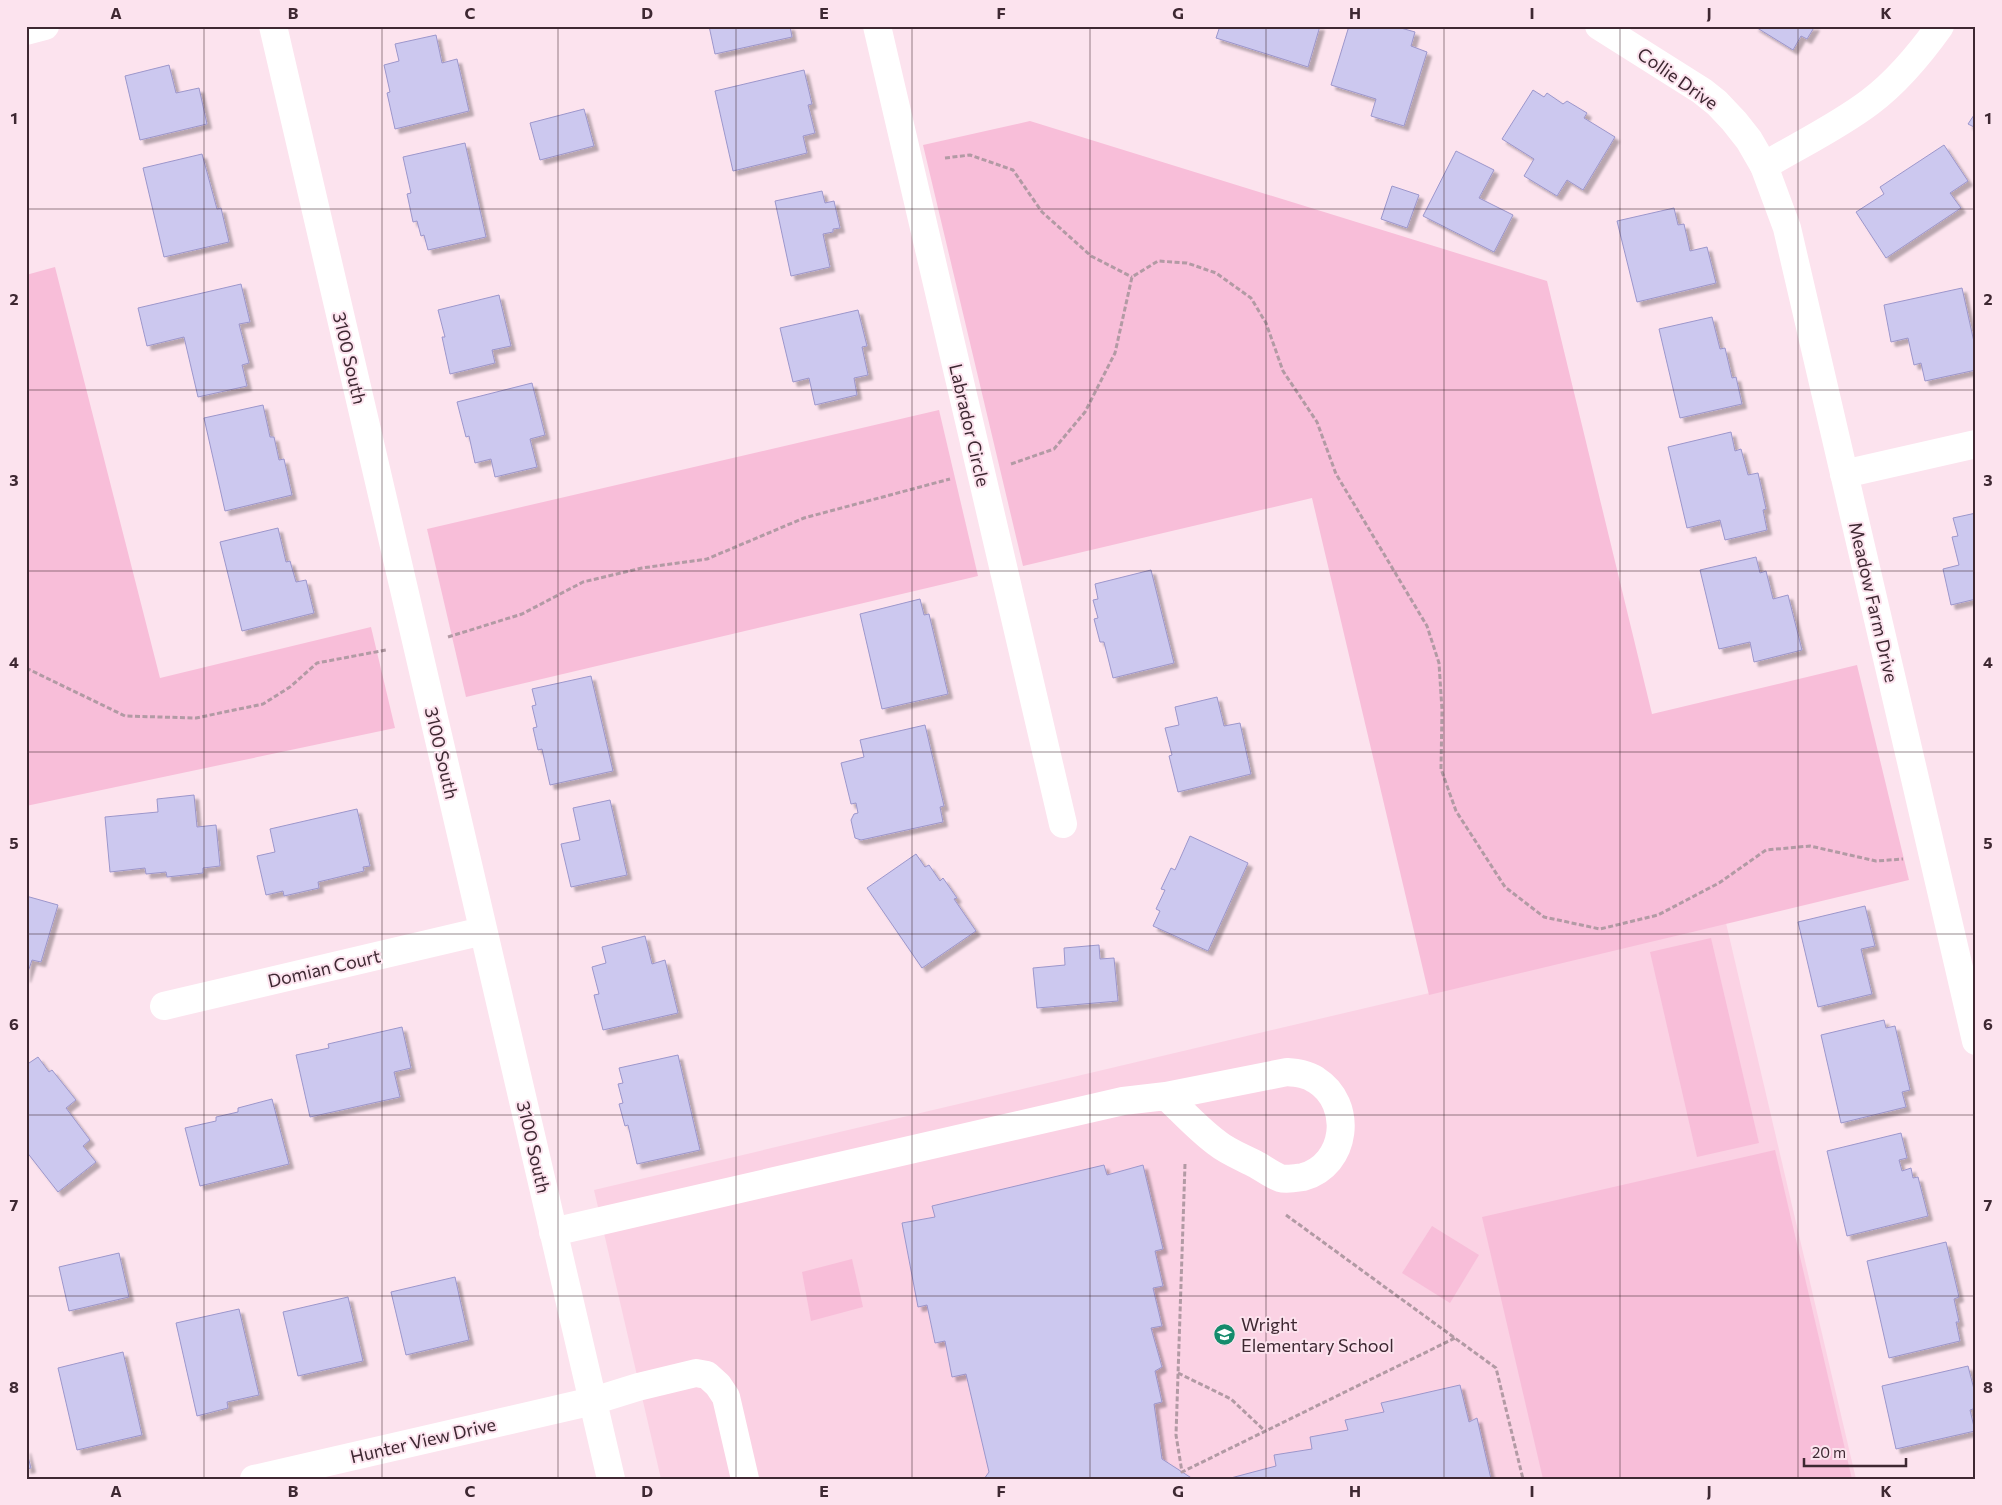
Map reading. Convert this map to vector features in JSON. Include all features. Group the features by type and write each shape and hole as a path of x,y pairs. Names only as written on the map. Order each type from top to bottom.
{"street":[{"path":"26,31 46,26"},
{"name":"3100 South","path":"273,26 610,1479"},
{"name":"Labrador Circle","path":"877,26 1063,824"},
{"name":"Collie Drive","path":"1599,26 1674,72 1717,103 1750,140 1764,166"},
{"path":"1764,166 1839,123 1870,102 1898,78 1923,50 1940,26"},
{"name":"Meadow Farm Drive","path":"1764,166 1787,228 1976,1041"},
{"path":"1844,474 1976,444"},
{"name":"Domian Court","path":"164,1006 483,931"},
{"path":"553,1232 1113,1104 1166,1096 1287,1072 1302,1073 1328,1089 1336,1101 1341,1116 1342,1131 1338,1145 1331,1158 1321,1168 1309,1175 1282,1179 1217,1144 1166,1096"},
{"name":"Hunter View Drive","path":"254,1479 593,1402 638,1387 696,1373 707,1375 718,1385 726,1397 745,1479"}],"path":[{"path":"944,158 970,155 1014,170 1042,212 1091,256 1132,277"},
{"path":"1002,466 1054,449 1085,412 1115,353 1132,277 1158,261 1187,263 1216,273 1251,298 1266,323 1283,371 1317,422 1336,474 1427,626 1439,663 1442,710 1441,769 1456,811 1505,887 1544,917 1600,928 1658,915 1719,883 1766,850 1810,846 1876,861 1906,858"},
{"path":"457,636 522,614 583,582 642,568 707,559 804,518 957,477"},
{"path":"26,668 125,716 196,718 263,704 290,687 317,663 380,651"},
{"path":"1186,1164 1176,1434 1182,1472 1455,1338"},
{"path":"1286,1214 1496,1368 1523,1479"},
{"path":"1178,1373 1231,1399 1265,1431"}],"shaded area":[{"path":"1030,121 1547,281 1652,714 1857,665 1909,880 1429,995 1312,498 1023,566 923,145"},
{"path":"55,267 160,678 371,627 395,728 26,806 26,275"},
{"path":"939,410 978,576 466,697 427,529"},
{"name":"Wright Elementary School","path":"1726,923 1856,1479 661,1479 594,1190"},
{"path":"1711,938 1759,1143 1697,1157 1650,952"},
{"path":"1775,1150 1852,1479 1543,1479 1482,1217"},
{"path":"1432,1226 1479,1255 1450,1303 1402,1273"},
{"path":"852,1259 863,1307 811,1321 802,1272"}],"building":[{"path":"709,26 790,26 792,37 715,54"},
{"path":"1220,26 1320,26 1308,67 1216,38"},
{"path":"1349,26 1394,26 1415,32 1411,46 1427,52 1404,126 1371,116 1376,99 1331,85"},
{"path":"1754,26 1815,26 1807,39 1801,36 1793,50"},
{"path":"436,35 442,63 457,59 469,111 395,129 387,93 390,92 384,65 399,61 395,44"},
{"path":"169,65 176,93 199,88 207,124 140,140 125,76"},
{"path":"804,70 812,104 808,105 815,133 803,136 807,153 733,171 715,91"},
{"path":"1533,90 1544,97 1547,93 1563,104 1567,101 1587,113 1584,118 1615,137 1583,190 1567,180 1557,196 1524,176 1534,159 1502,139"},
{"path":"584,109 594,146 540,160 530,123"},
{"path":"1976,112 1976,128 1968,124"},
{"path":"465,143 486,237 428,250 424,235 421,236 417,221 413,222 407,194 411,193 403,157"},
{"path":"1944,145 1968,181 1950,193 1961,208 1886,258 1856,212 1884,194 1880,187"},
{"path":"1456,151 1494,170 1479,198 1513,215 1494,252 1423,216"},
{"path":"202,154 217,209 221,208 229,242 164,257 143,168"},
{"path":"1392,186 1419,195 1407,228 1381,219"},
{"path":"822,191 825,203 834,201 840,228 823,234 830,267 791,276 775,201"},
{"path":"1674,208 1678,225 1684,224 1690,251 1707,247 1716,283 1637,302 1617,221"},
{"path":"241,284 250,322 239,324 249,363 242,365 247,386 198,397 184,337 147,346 138,308"},
{"path":"1962,288 1976,351 1976,370 1925,381 1921,363 1914,365 1908,338 1891,342 1884,305"},
{"path":"499,295 511,346 492,350 495,363 450,374 442,337 445,337 438,310"},
{"path":"858,310 867,346 862,347 868,375 854,378 857,395 815,405 809,378 793,382 780,328"},
{"path":"1712,317 1720,349 1725,348 1732,378 1736,377 1742,404 1680,418 1659,329"},
{"path":"532,383 545,435 530,439 537,467 495,477 491,459 475,463 469,436 466,437 457,402"},
{"path":"263,405 270,437 274,437 279,460 284,459 292,495 225,511 204,418"},
{"path":"1731,432 1735,451 1741,449 1748,475 1758,473 1766,509 1763,510 1767,530 1725,540 1720,520 1687,528 1668,447"},
{"path":"1976,513 1976,599 1951,605 1943,569 1959,565 1952,537 1958,536 1953,518"},
{"path":"278,528 286,562 290,561 296,582 306,580 314,613 242,631 220,542"},
{"path":"1756,557 1760,573 1766,571 1773,599 1788,595 1802,650 1754,662 1750,642 1719,649 1700,570"},
{"path":"1151,570 1174,663 1113,678 1104,642 1100,642 1094,619 1098,618 1093,600 1098,599 1095,584"},
{"path":"920,599 924,615 929,614 948,694 882,709 860,614"},
{"path":"591,676 613,771 550,785 542,749 538,750 533,728 537,727 532,706 536,705 532,689"},
{"path":"1217,697 1224,726 1240,723 1251,774 1178,792 1169,756 1172,755 1165,728 1179,725 1175,707"},
{"path":"925,725 944,806 940,807 943,822 861,840 855,838 851,820 854,814 858,813 856,803 851,804 841,763 864,757 860,740"},
{"path":"194,795 197,827 216,825 220,866 203,868 203,873 167,877 166,872 146,874 145,868 110,872 105,817 158,812 157,799"},
{"path":"610,800 627,875 571,887 561,844 580,840 573,808"},
{"path":"357,809 370,866 363,867 364,871 318,882 319,888 284,896 283,891 266,895 257,856 275,852 270,829"},
{"path":"1190,836 1248,863 1208,951 1153,926 1160,911 1156,909 1165,890 1161,889 1171,868 1175,870"},
{"path":"916,854 925,867 929,865 940,881 943,878 957,898 954,899 976,931 922,968 867,888"},
{"path":"26,896 58,905 41,962 32,960 26,978"},
{"path":"1865,906 1875,946 1861,949 1872,994 1818,1007 1798,922"},
{"path":"645,936 652,964 665,960 678,1013 603,1030 594,995 599,994 592,967 606,963 602,947"},
{"path":"1099,945 1100,959 1114,958 1118,1001 1037,1008 1033,968 1065,965 1064,948"},
{"path":"1884,1020 1886,1028 1895,1026 1910,1090 1902,1092 1906,1107 1841,1123 1821,1035"},
{"path":"402,1027 411,1068 394,1072 400,1097 310,1117 296,1055 329,1048 328,1044"},
{"path":"678,1055 700,1150 637,1164 628,1125 625,1126 619,1104 623,1103 618,1084 623,1083 619,1068"},
{"path":"38,1057 49,1072 52,1070 76,1100 66,1108 90,1140 83,1146 96,1162 58,1192 26,1151 26,1065"},
{"path":"272,1099 289,1164 200,1186 185,1128 216,1121 216,1117 238,1112 238,1108"},
{"path":"1901,1133 1907,1158 1899,1160 1902,1171 1911,1168 1913,1178 1918,1177 1928,1216 1847,1236 1827,1151"},
{"path":"1104,1165 1107,1175 1143,1165 1163,1249 1155,1251 1163,1286 1153,1288 1162,1326 1151,1328 1162,1367 1155,1371 1162,1402 1154,1404 1162,1459 1193,1479 984,1479 989,1472 966,1374 952,1377 945,1341 935,1343 927,1305 918,1307 902,1223 935,1217 932,1206"},
{"path":"1946,1242 1959,1297 1954,1299 1959,1322 1956,1322 1960,1341 1889,1358 1867,1261"},
{"path":"119,1253 129,1297 69,1311 59,1267"},
{"path":"455,1277 469,1340 406,1355 391,1292"},
{"path":"348,1297 363,1361 298,1376 283,1312"},
{"path":"239,1309 259,1395 227,1402 228,1408 197,1416 176,1323"},
{"path":"123,1352 142,1435 77,1450 58,1368"},
{"path":"1968,1366 1976,1397 1976,1408 1970,1410 1975,1431 1896,1449 1882,1386"},
{"path":"1460,1385 1469,1422 1477,1418 1491,1479 1227,1479 1276,1466 1274,1455 1312,1449 1310,1437 1348,1430 1345,1420 1384,1412 1381,1403"},
{"path":"26,1449 31,1468 26,1469"}],"place":[{"name":"Wright Elementary School","path":"1225,1334"}]}
